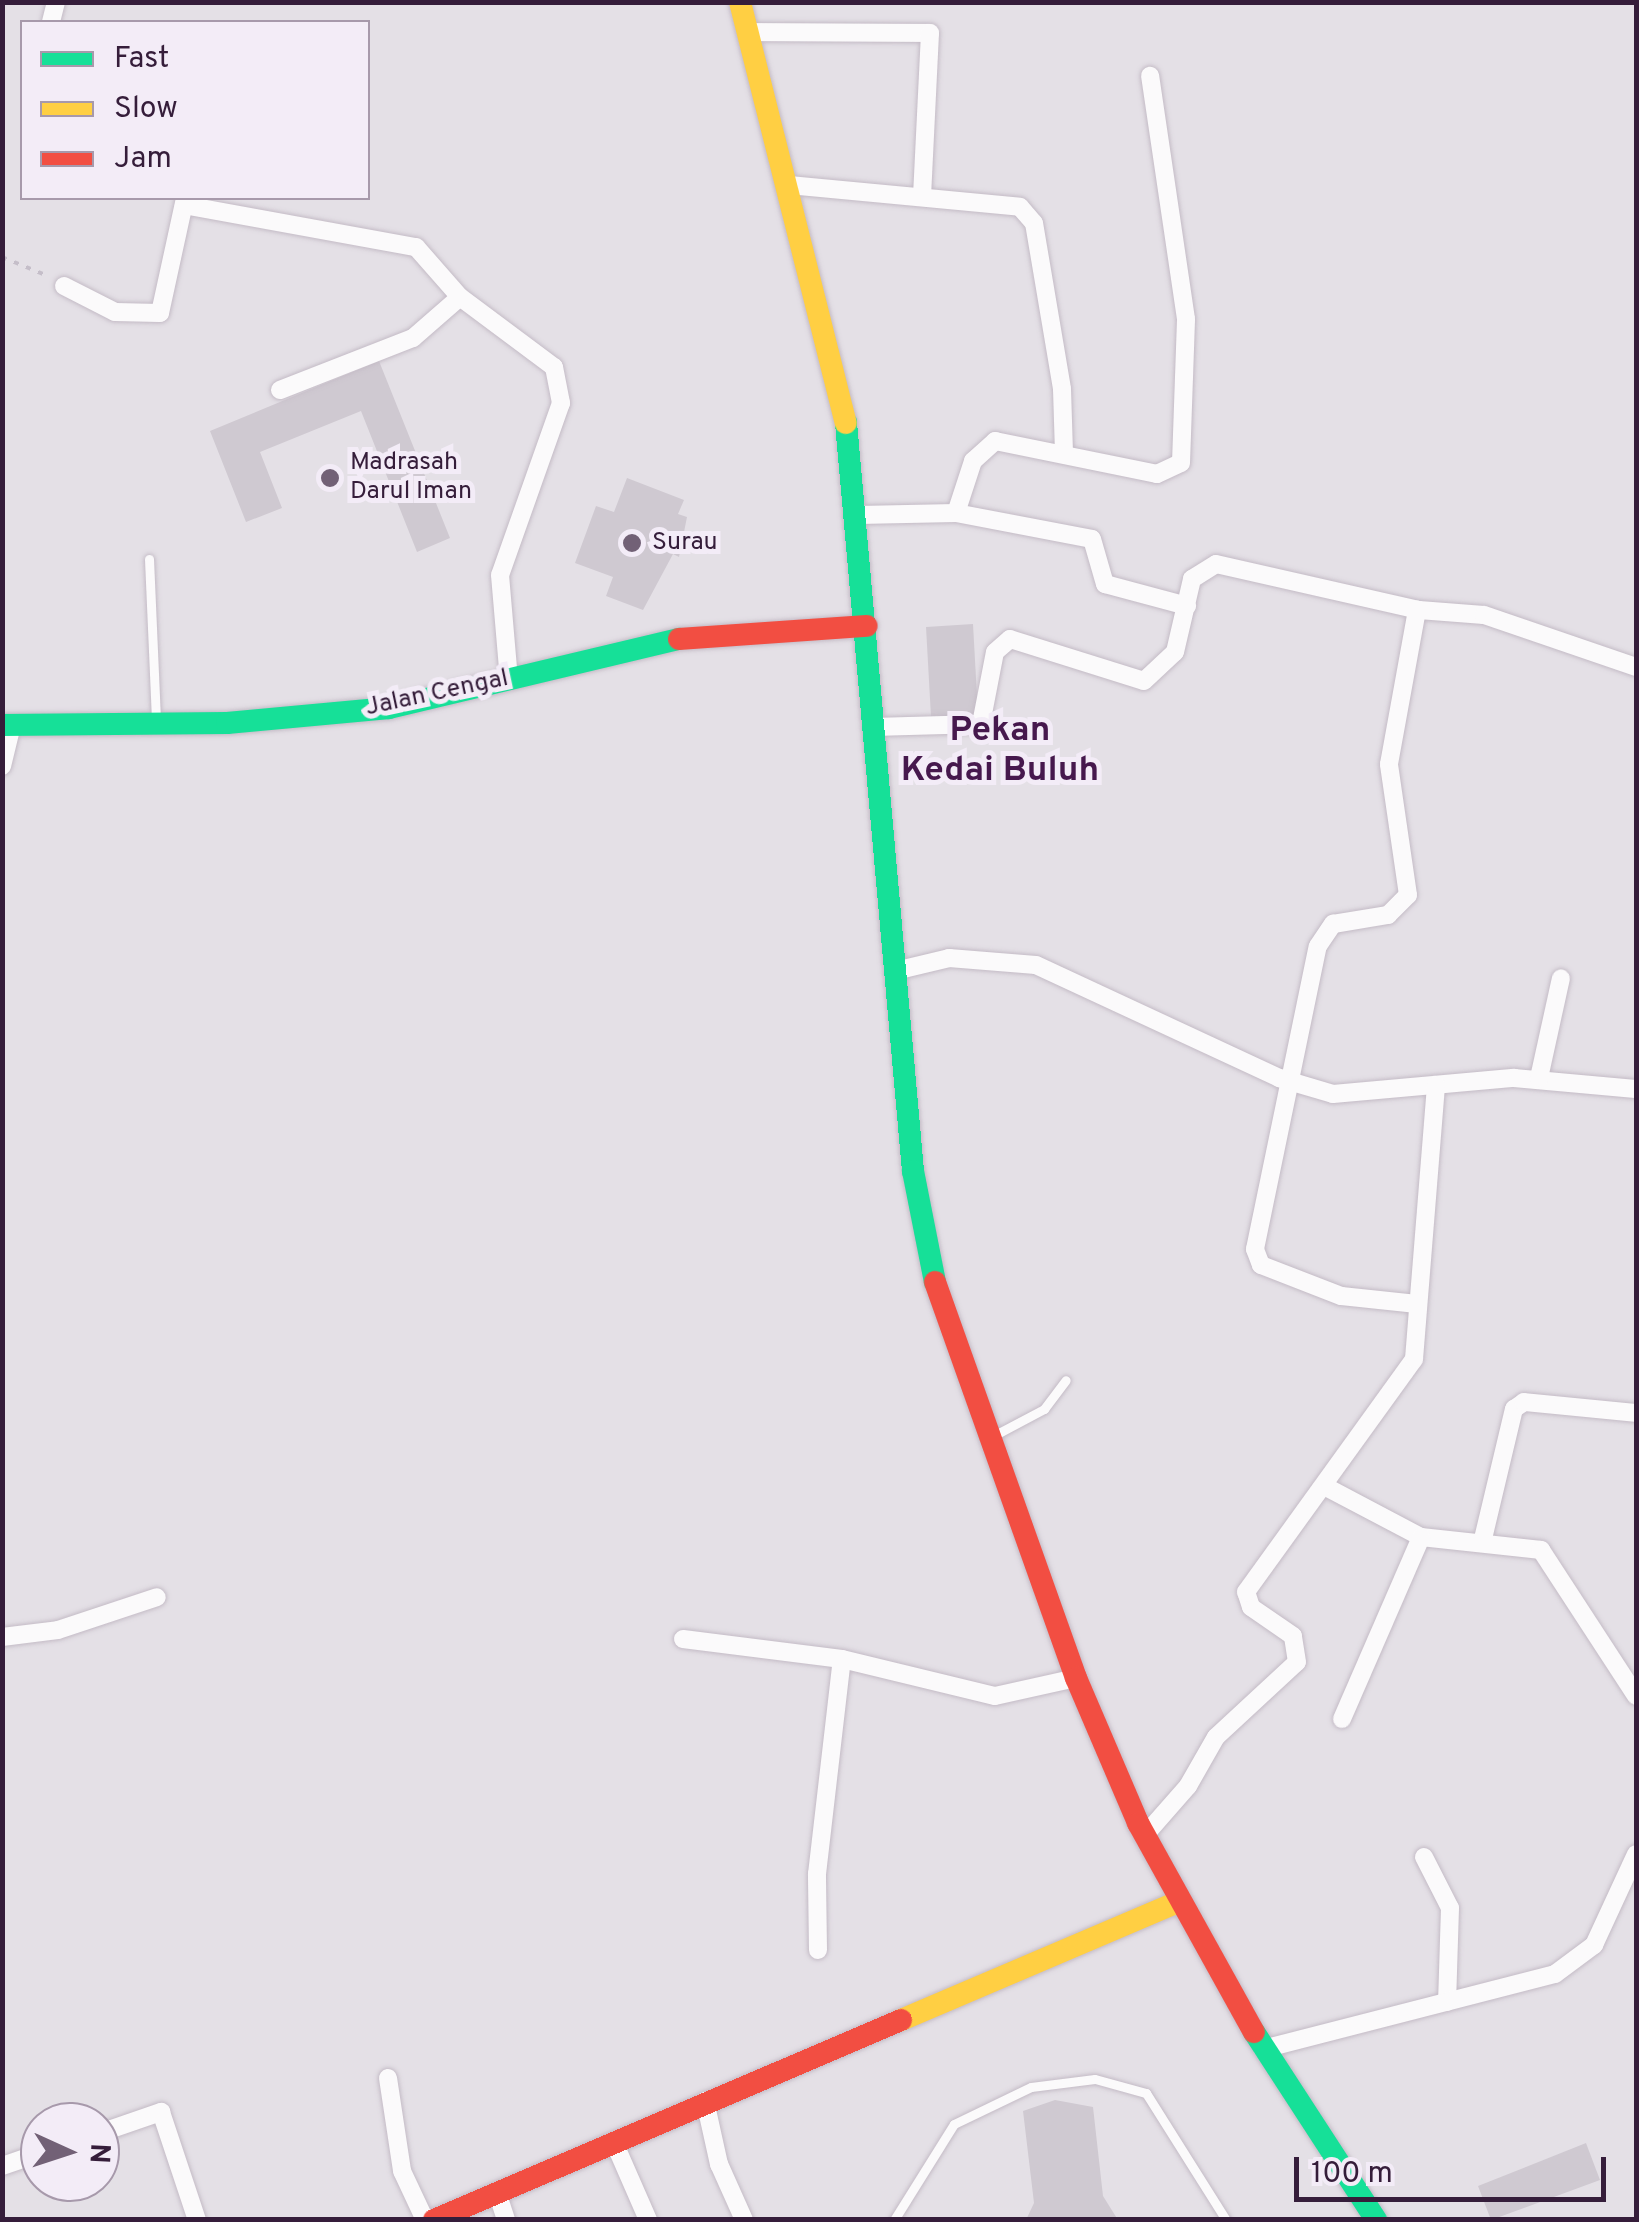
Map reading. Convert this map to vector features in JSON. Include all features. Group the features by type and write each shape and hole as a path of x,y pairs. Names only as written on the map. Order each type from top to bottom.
{"main road":[{"path":"740,2 836,369 858,515 873,727 924,1248 1076,1678 1145,1835 1262,2049 1376,2220"},
{"name":"Jalan Cengal","path":"7,725 156,723 389,708 509,678 752,628 867,626"},
{"path":"434,2220 1180,1901"}],"street":[{"path":"747,32 930,33 922,194"},
{"path":"956,514 983,444 1064,452 1157,474 1181,463 1186,319 1150,76"},
{"path":"789,185 922,194 1020,206 1034,223 1062,388 1064,452"},
{"path":"64,286 115,312 160,313 185,201 416,247 460,296 554,367 562,383 500,575 509,678"},
{"path":"280,390 414,338 460,296"},
{"path":"858,515 956,514 1092,539 1105,584 1187,606"},
{"path":"873,727 982,724 995,652 1010,639 1144,681 1170,662 1198,570 1216,564 1418,610 1497,619 1636,667"},
{"path":"1417,1304 1341,1296 1257,1260 1287,1082 1324,934 1345,920 1388,915 1408,896 1389,764 1418,610"},
{"path":"2,766 7,725"},
{"path":"895,971 936,958 1036,965 1287,1082 1333,1094 1539,1078 1636,1089"},
{"path":"1539,1078 1561,978"},
{"path":"1145,1835 1188,1786 1216,1737 1297,1662 1293,1636 1250,1608 1246,1592 1408,1371 1436,1086"},
{"path":"1482,1543 1514,1409 1524,1402 1636,1414"},
{"path":"1326,1487 1421,1537 1482,1543 1550,1557 1636,1696"},
{"path":"1342,1720 1421,1537"},
{"path":"2,1637 58,1630 157,1597"},
{"path":"683,1639 842,1659 995,1696 1076,1678"},
{"path":"818,1950 817,1874 842,1659"},
{"path":"1262,2049 1447,2002 1578,1962 1594,1945 1636,1854"},
{"path":"1424,1857 1450,1908 1447,2002"},
{"path":"388,2078 402,2171 425,2220"},
{"path":"705,2101 719,2164 744,2220"},
{"path":"120,2126 161,2112 197,2220"},
{"path":"614,2142 648,2220"},
{"path":"497,2192 506,2220"}],"lane":[{"path":"148,559 156,723"},
{"path":"991,1438 1044,1410 1066,1380"},
{"path":"894,2220 954,2124 1043,2084 1095,2079 1146,2094 1226,2220"}],"path":[{"path":"2,257 64,286"}],"building":[{"path":"379,361 450,538 417,552 361,411 260,452 282,508 246,522 210,431"},
{"name":"Surau","path":"627,478 684,500 678,514 687,517 679,557 673,554 643,610 606,596 613,577 575,563 596,506 614,512"},
{"path":"973,624 978,714 931,717 926,627"},
{"path":"1055,2100 1093,2107 1103,2196 1118,2220 1026,2220 1034,2203 1023,2111"},
{"path":"1586,2143 1600,2180 1491,2220 1478,2186"}],"traffic: fast":[{"path":"846,423 913,1171 935,1282"},
{"path":"2,725 227,723 389,708 679,639"},
{"path":"1254,2032 1376,2220"}],"traffic: slow":[{"path":"740,2 846,423"},
{"path":"901,2020 1180,1901"}],"traffic: jam":[{"path":"679,639 867,626"},
{"path":"935,1282 1076,1678 1138,1823 1254,2032"},
{"path":"434,2220 901,2020"}],"place":[{"name":"Madrasah Darul Iman","path":"330,478"},
{"name":"Surau","path":"632,543"}],"district":[{"name":"Pekan Kedai Buluh","path":"1000,751"}]}
